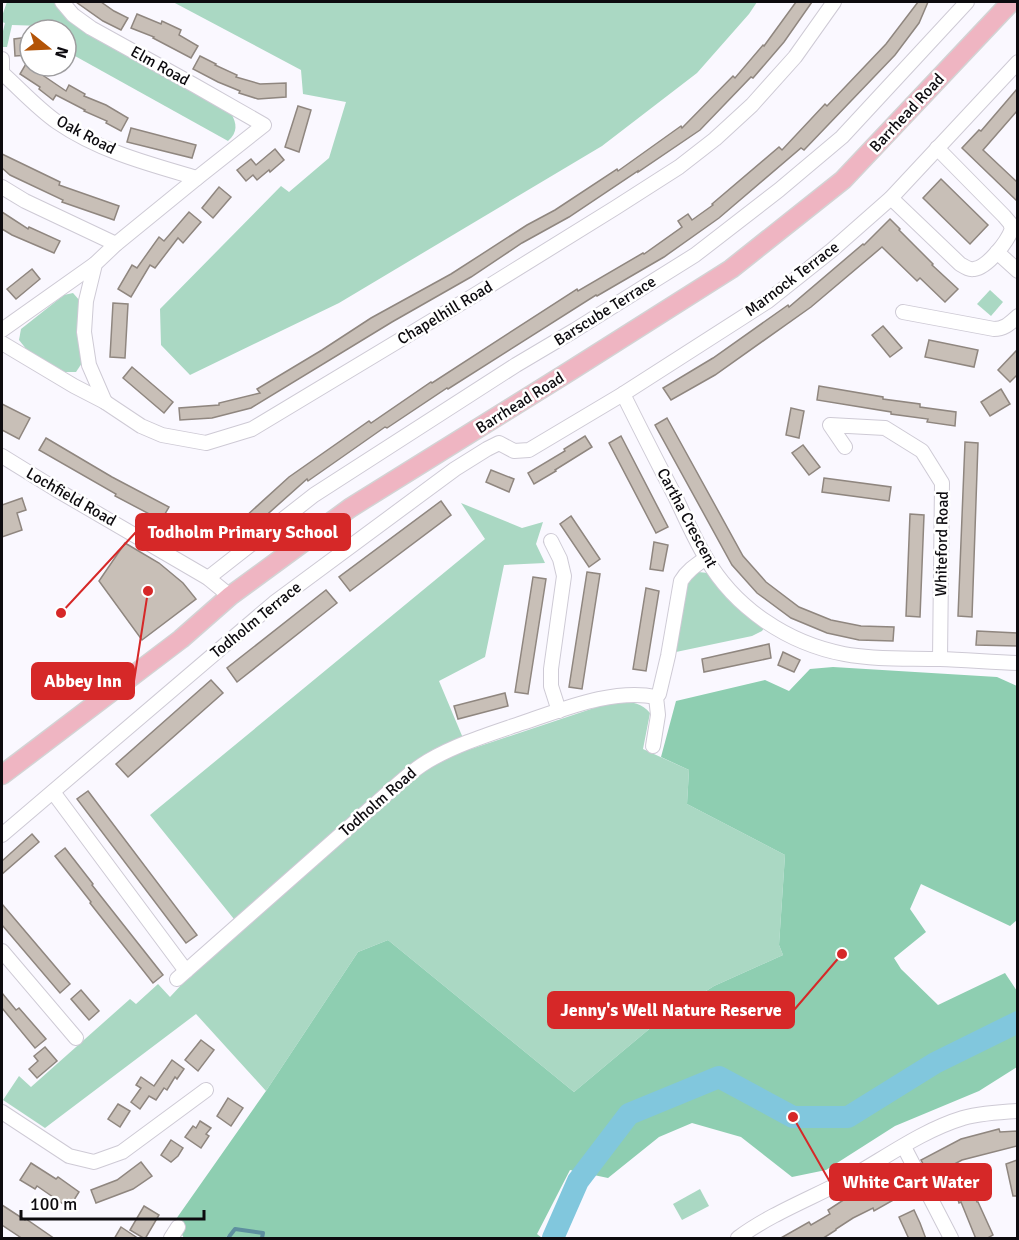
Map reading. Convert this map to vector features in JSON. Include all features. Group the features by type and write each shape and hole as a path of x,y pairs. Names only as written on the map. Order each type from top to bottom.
{"main road":[{"name":"Barrhead Road","path":"2,775 181,639 230,596 350,508 731,269 843,180 1011,2"}],"street":[{"name":"Elm Road","path":"62,2 90,28 264,125 198,177"},
{"name":"Chapelhill Road","path":"2,343 105,402 141,426 162,435 206,443 252,429 473,296 679,167 715,139 752,105 795,57 834,2"},
{"name":"Barscube Terrace","path":"208,578 314,495 516,365 695,255 779,190 842,137 967,2"},
{"name":"Oak Road","path":"2,59 2,73 57,121 93,142 123,155 198,177"},
{"name":"Marnock Terrace","path":"529,450 623,394 768,301 832,250 891,198 1017,62"},
{"path":"891,198 960,264 972,270 980,267 997,252 1009,237 1012,230 1010,223 937,148"},
{"path":"2,330 95,264 198,177"},
{"path":"2,187 25,201 116,244"},
{"path":"997,252 1017,271"},
{"path":"95,264 86,301 84,332 89,364 105,402"},
{"path":"903,312 994,329 1007,327 1017,316"},
{"name":"Cartha Crescent","path":"623,394 706,558 726,585 762,619 796,639 829,651 875,658 1017,663"},
{"name":"Whiteford Road","path":"845,447 830,425 885,428 922,451 942,483 940,659"},
{"name":"Todholm Terrace","path":"2,835 274,603 447,475 499,443 514,451 529,450"},
{"name":"Lochfield Road","path":"2,456 208,578 230,596"},
{"path":"550,542 560,559 564,576 551,669 551,686 559,711"},
{"path":"653,746 658,715 656,697 659,694 668,656 681,581 693,567 706,558"},
{"name":"Todholm Road","path":"53,792 182,975 412,772 447,752 507,728 559,711 621,696 656,697"},
{"path":"2,951 75,1038"},
{"path":"2,1112 69,1156 94,1162 122,1152 206,1090"},
{"path":"738,1239 752,1228 927,1134 963,1119 991,1113 1017,1111"},
{"path":"904,1147 951,1239"}],"green space":[{"path":"7,2 54,2 69,18 18,18 18,25 12,25 7,47 2,47 5,23 2,22"},
{"path":"173,2 757,2 697,73 602,146 339,303 190,375 161,345 160,309 281,186 289,192 329,158 346,102 303,94 301,70"},
{"path":"78,26 86,33 231,113 235,131 228,141 78,58"},
{"path":"990,290 1003,302 991,316 977,304"},
{"path":"73,293 80,301 82,363 76,372 65,372 27,350 19,340 21,329 64,295"},
{"path":"461,503 522,528 543,522 536,544 545,563 504,565 485,657 439,681 468,750 612,702 628,702 642,706 650,713 643,749 689,770 687,804 785,855 779,945 783,955 714,986 660,1020 574,1092 388,940 358,952 266,1091 196,1014 45,1128 3,1100 19,1076 31,1087 130,999 136,1004 158,984 170,997 242,929 150,815 485,539"},
{"path":"698,572 708,573 764,628 762,631 752,636 676,652 688,582"},
{"path":"833,667 997,677 1017,686 1017,920 1010,926 921,884 910,909 926,932 894,958 901,969 938,1005 1005,973 1017,991 1017,1067 979,1091 895,1126 826,1170 792,1177 741,1137 692,1123 659,1137 608,1178 570,1170 537,1234 542,1238 231,1238 228,1235 225,1238 184,1238 174,1222 266,1091 358,952 388,940 574,1092 660,1020 714,986 783,955 779,945 785,855 687,804 689,770 661,757 676,701 765,680 789,691 810,669"},
{"path":"700,1189 709,1206 682,1220 673,1204"}],"building":[{"path":"76,2 101,2 128,18 121,30 103,21"},
{"path":"796,2 812,2 784,42 753,78 751,77 700,130 569,217 522,243 471,277 251,408 212,418 180,420 179,408 219,405 219,403 260,393 257,389 371,318 451,274 617,169 618,171 681,126 682,128 733,76 735,78 764,46"},
{"path":"918,2 928,2 919,23 895,55 804,150 801,148 719,218 664,257 596,295 387,428 385,427 308,481 307,479 252,528 244,518 289,477 369,421 371,423 577,289 578,291 644,254 682,227 678,221 688,214 692,220 713,205 779,147 782,150 825,104 827,106 886,44"},
{"path":"137,14 161,24 162,21 181,30 179,35 198,46 191,58 154,37 131,28"},
{"path":"18,38 18,56 15,56 14,39"},
{"path":"200,56 237,75 236,77 260,84 286,83 286,97 258,99 239,93 240,91 193,69"},
{"path":"26,78 47,78 66,91 69,85 85,94 84,96 128,118 121,131 106,123 107,121 56,95 53,100 39,89 40,87"},
{"path":"1017,89 1017,111 983,150 1017,182 1017,201 962,148 979,130 981,131"},
{"path":"298,106 311,110 299,152 285,147"},
{"path":"131,128 196,145 192,158 127,142"},
{"path":"275,149 284,160 257,180 253,175 246,181 237,170 251,159 256,165"},
{"path":"2,154 60,182 59,185 119,206 114,220 62,202 63,200 10,175 2,168"},
{"path":"941,179 988,225 970,244 923,198"},
{"path":"219,187 231,197 213,218 202,208"},
{"path":"2,212 28,229 29,227 60,241 54,253 2,229"},
{"path":"189,212 201,222 183,243 178,238 155,268 150,265 131,297 118,289 132,265 137,268 159,237 164,241"},
{"path":"890,219 932,265 958,289 945,302 920,278 917,281 882,247 811,307 715,375 671,400 663,388 713,358 788,305 789,307 864,245"},
{"path":"32,269 40,279 16,299 7,289"},
{"path":"113,303 128,304 125,358 110,357"},
{"path":"883,326 902,348 890,357 872,335"},
{"path":"929,340 978,350 974,367 925,357"},
{"path":"1017,350 1017,375 1010,382 998,370"},
{"path":"132,367 173,402 164,413 123,378"},
{"path":"819,386 956,412 955,426 927,422 928,419 891,414 891,412 817,400"},
{"path":"1001,389 1010,404 990,416 981,402"},
{"path":"2,404 30,418 19,439 2,430"},
{"path":"791,408 804,411 799,438 786,435"},
{"path":"667,418 743,556 766,582 799,607 831,620 861,626 894,627 893,641 859,640 827,633 791,618 757,593 732,565 655,425"},
{"path":"585,436 592,447 534,484 528,473"},
{"path":"621,436 668,527 656,533 609,443"},
{"path":"46,438 169,507 165,514 238,523 236,536 178,529 115,496 116,494 39,450"},
{"path":"965,442 978,443 972,617 958,616"},
{"path":"803,445 820,467 809,475 792,453"},
{"path":"491,470 514,479 509,492 486,482"},
{"path":"824,478 891,487 889,501 822,492"},
{"path":"22,498 26,510 17,513 22,530 2,537 2,505"},
{"path":"441,501 451,515 350,591 339,577"},
{"path":"910,514 924,515 920,617 906,616"},
{"path":"571,516 600,559 589,567 560,524"},
{"path":"654,542 668,545 663,571 650,569"},
{"path":"125,543 159,563 183,583 196,599 142,640 99,581"},
{"path":"587,572 600,574 582,689 569,687"},
{"path":"533,577 546,579 528,694 515,692"},
{"path":"646,588 659,591 646,671 633,669"},
{"path":"326,590 337,603 237,682 227,668"},
{"path":"977,631 1017,633 1017,646 976,645"},
{"path":"769,644 771,658 704,672 702,659"},
{"path":"783,652 800,660 794,672 778,665"},
{"path":"211,680 223,693 128,777 116,764"},
{"path":"505,693 508,706 458,719 454,706"},
{"path":"88,791 197,935 186,943 77,799"},
{"path":"32,834 39,842 2,874 2,861"},
{"path":"65,848 163,975 153,983 55,856"},
{"path":"2,904 70,984 60,993 2,925"},
{"path":"81,990 99,1011 89,1020 71,999"},
{"path":"2,993 16,1010 19,1008 46,1039 35,1048 2,1008"},
{"path":"201,1040 214,1050 198,1071 185,1060"},
{"path":"45,1047 57,1061 37,1078 29,1069 38,1061 34,1056"},
{"path":"172,1060 184,1069 177,1079 175,1077 167,1090 164,1088 156,1100 149,1096 140,1109 131,1102 141,1088 136,1085 141,1077 154,1086"},
{"path":"228,1098 243,1108 231,1126 217,1116"},
{"path":"118,1104 130,1111 120,1127 108,1119"},
{"path":"200,1121 211,1128 201,1148 185,1137 193,1126 196,1128"},
{"path":"999,1129 1000,1132 1017,1131 1017,1146 962,1160 930,1177 921,1160 961,1139"},
{"path":"171,1140 183,1148 171,1162 161,1155"},
{"path":"1017,1160 1017,1196 1013,1196 1006,1164"},
{"path":"141,1162 152,1176 133,1189 96,1203 91,1190 117,1180"},
{"path":"31,1163 56,1179 58,1177 79,1192 69,1208 37,1186 35,1189 20,1180"},
{"path":"905,1168 914,1186 900,1194 901,1196 874,1211 873,1208 853,1218 822,1239 779,1239 809,1222 811,1225 830,1214 828,1210 845,1199 862,1191 863,1193"},
{"path":"968,1178 993,1235 986,1239 976,1239 953,1184"},
{"path":"2,1205 55,1239 23,1239 2,1225"},
{"path":"144,1206 159,1215 145,1239 130,1230"},
{"path":"914,1210 926,1239 909,1239 899,1217"},
{"path":"121,1227 139,1239 114,1239"}],"waterway":[{"path":"553,1238 578,1181 629,1114 719,1077 793,1117 848,1117 935,1063 1018,1022"},
{"path":"228,1238 235,1229 263,1233 262,1238"}],"place":[{"name":"Abbey Inn","path":"148,591"},
{"name":"Todholm Primary School","path":"61,613"},
{"name":"Jenny's Well Nature Reserve","path":"842,954"},
{"name":"White Cart Water","path":"793,1117"}]}
